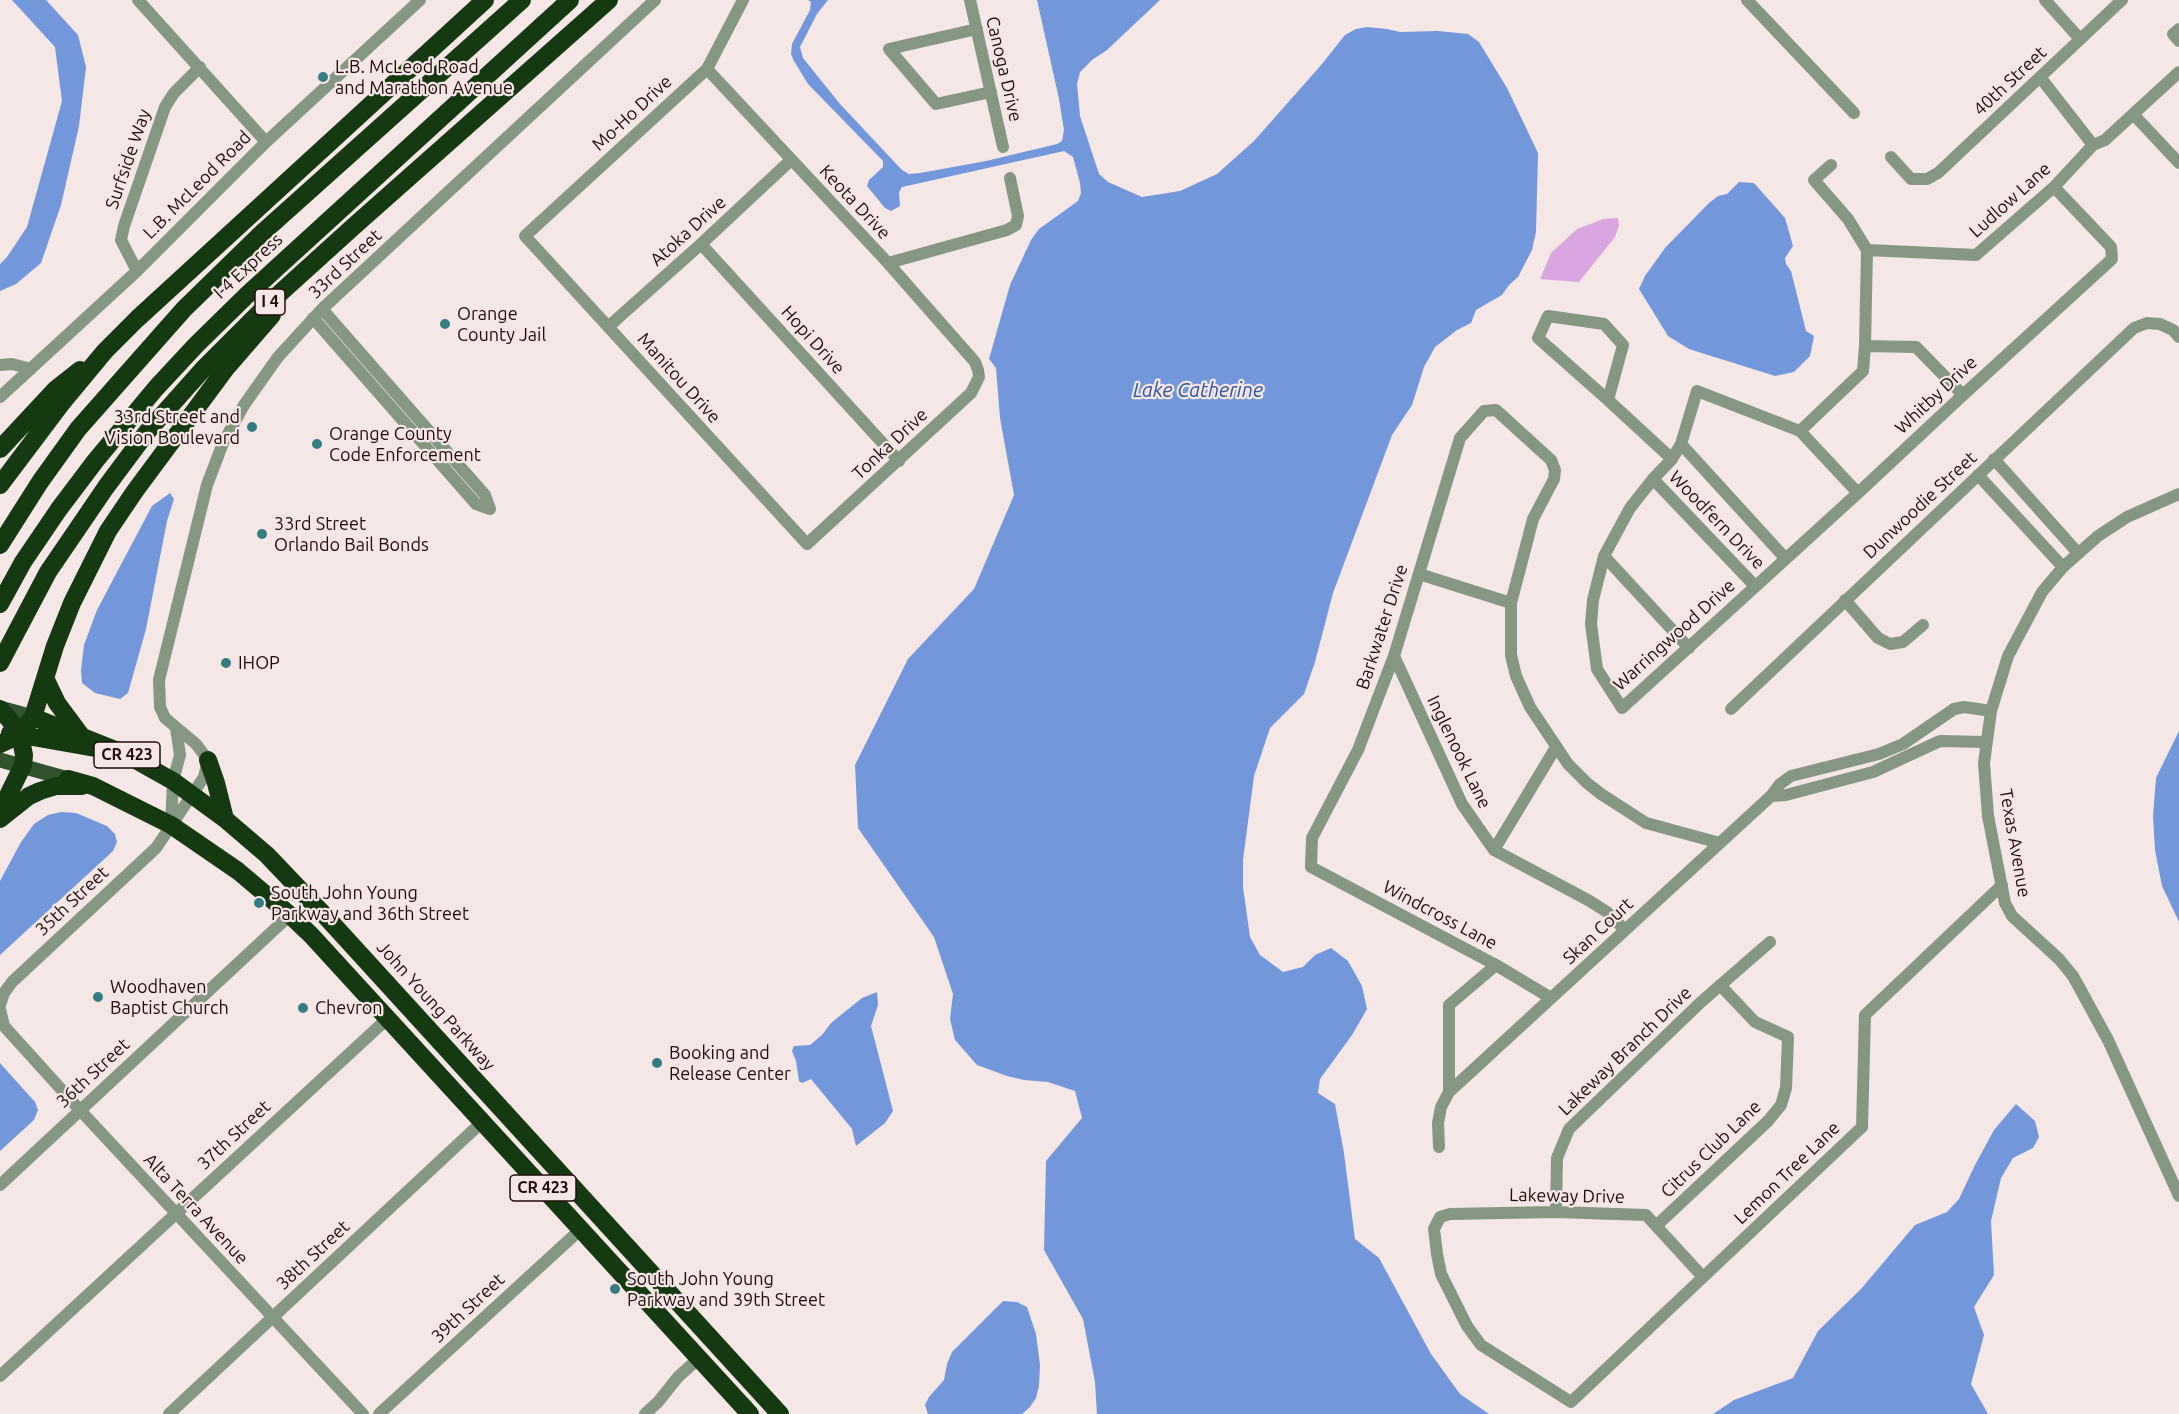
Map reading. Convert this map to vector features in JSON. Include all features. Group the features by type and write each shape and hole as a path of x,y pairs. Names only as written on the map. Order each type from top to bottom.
{"highway":[{"path":"0,485 37,434 105,351 174,283 485,0"},
{"name":"I-4 Express","path":"0,545 40,482 78,429 184,309 262,233 522,0"},
{"name":"I-4 Express","path":"0,604 23,562 65,500 156,387 188,353 247,295 570,0"},
{"name":"I 4","path":"0,663 48,572 106,487 147,432 232,338 353,227 609,0"},
{"path":"0,744 19,735 33,717 67,614 108,531 135,491 227,367 292,292 353,227"},
{"path":"0,449 56,389 105,351"},
{"path":"45,678 57,703 80,734"},
{"path":"0,709 14,725 24,755 23,765 0,812"},
{"name":"John Young Parkway","path":"33,717 123,753 173,781 225,819 291,879 780,1414"},
{"path":"0,732 123,753"},
{"path":"208,760 225,819"},
{"name":"CR 423","path":"68,779 93,786 171,825 238,871 311,934 750,1414"},
{"path":"0,819 21,801 40,791 56,786 93,786"},
{"path":"387,1019 410,1024 432,1034"},
{"path":"581,1229 596,1234 639,1260"}],"main road":[{"name":"John Young Parkway","path":"0,709 33,717"},
{"name":"CR 423","path":"0,760 68,779"}],"street":[{"path":"138,0 266,142"},
{"name":"L.B. McLeod Road","path":"0,397 137,271 266,142 420,0"},
{"name":"33rd Street","path":"208,760 196,744 165,718 160,707 159,680 209,478 223,443 244,405 278,357 318,313 655,0"},
{"name":"Mo-Ho Drive","path":"525,236 707,69 743,0"},
{"name":"Canoga Drive","path":"970,0 1003,147"},
{"path":"1747,0 1854,113"},
{"path":"2045,0 2080,39"},
{"name":"40th Street","path":"1891,157 1911,179 1918,180 1938,173 2122,0"},
{"path":"976,29 889,49 936,104 991,92"},
{"path":"2179,29 2173,34 2179,41"},
{"name":"Surfside Way","path":"137,271 121,240 124,226 165,107 174,93 200,67"},
{"name":"Keota Drive","path":"707,69 888,263 975,362"},
{"name":"Ludlow Lane","path":"1867,249 1976,255 2054,187 2093,145 2105,140 2179,72"},
{"path":"2040,77 2093,145"},
{"path":"2133,114 2179,163"},
{"name":"Atoka Drive","path":"608,327 791,159"},
{"path":"1832,165 1814,180 1848,219 1867,249 1863,371 1800,431 1858,493"},
{"path":"888,263 1007,230 1016,225 1018,216 1010,178"},
{"name":"Whitby Drive","path":"1785,558 2112,259 2111,247 2054,187"},
{"name":"Manitou Drive","path":"525,236 807,544"},
{"name":"Hopi Drive","path":"701,244 899,461"},
{"path":"318,313 486,495 490,509 476,504 318,313"},
{"path":"1608,400 1623,345 1604,324 1548,316 1538,338 1672,459"},
{"name":"Dunwoodie Street","path":"1731,709 2134,328 2147,323 2160,324 2173,330 2179,337"},
{"path":"1865,346 1916,347 1963,395"},
{"name":"Tonka Drive","path":"807,544 971,393 979,377 975,362"},
{"path":"0,365 12,364 31,369"},
{"name":"Warringwood Drive","path":"1785,558 1622,708 1597,669 1591,624 1593,600 1604,556 1629,508 1672,459 1681,444 1697,392 1800,431"},
{"name":"Barkwater Drive","path":"1311,867 1312,838 1358,750 1394,656 1460,438 1484,411 1496,410 1551,460 1555,470 1554,479 1533,519 1511,603"},
{"path":"1681,444 1785,558"},
{"path":"1994,459 2078,554"},
{"path":"1978,475 2063,567"},
{"name":"Woodfern Drive","path":"1653,479 1755,586"},
{"name":"Texas Avenue","path":"2179,494 2127,517 2098,536 2063,567 2042,592 2008,656 1991,711 1984,763 1988,816 2005,903 2012,916 2059,959 2073,976 2118,1061 2179,1196"},
{"path":"1604,556 1689,648"},
{"path":"1419,574 1511,603 1511,655 1516,676 1530,707 1556,747 1568,764 1587,783 1646,824 1720,843"},
{"path":"1845,600 1878,638 1890,644 1903,642 1923,625"},
{"name":"Inglenook Lane","path":"1394,656 1462,804 1494,850 1588,900 1607,912 1625,930"},
{"name":"Skan Court","path":"1449,1092 1791,776 1879,754 1903,744 1954,709 1964,707 1991,711"},
{"name":"33rd Street","path":"171,825 173,781 180,755 176,728"},
{"path":"1771,796 1786,795 1873,772 1940,741 1986,742"},
{"path":"1494,850 1556,747"},
{"path":"171,825 204,777 208,760"},
{"name":"35th Street","path":"4,1026 0,1007 4,993 12,982 156,848 171,825"},
{"name":"Windcross Lane","path":"1311,867 1496,965 1551,998"},
{"name":"Lemon Tree Lane","path":"1571,1402 1862,1127 1865,1015 2002,885"},
{"name":"36th Street","path":"0,1185 290,915"},
{"name":"Lakeway Branch Drive","path":"1556,1212 1557,1158 1569,1129 1720,985 1770,942"},
{"path":"1439,1147 1438,1123 1441,1107 1449,1092 1449,1005 1496,965"},
{"name":"Citrus Club Lane","path":"1656,1226 1768,1121 1780,1105 1786,1088 1788,1037 1755,1022 1720,985"},
{"name":"37th Street","path":"0,1376 387,1019"},
{"name":"Alta Terra Avenue","path":"4,1026 363,1414"},
{"name":"38th Street","path":"169,1414 482,1122"},
{"name":"Lakeway Drive","path":"1571,1402 1480,1345 1467,1326 1441,1274 1434,1229 1440,1217 1450,1214 1556,1212 1646,1215 1703,1277"},
{"name":"39th Street","path":"379,1414 581,1229"},
{"path":"645,1414 678,1377 699,1358"}],"shaded area":[{"path":"1618,218 1619,226 1615,237 1579,282 1540,279 1551,253 1577,229 1603,219"}],"water":[{"path":"12,0 46,0 78,35 86,67 79,126 61,205 41,263 16,284 0,291 0,264 27,227 62,101 55,47"},
{"name":"Lake Catherine","path":"808,0 828,0 817,14 800,47 803,58 840,104 902,170 909,174 986,161 1062,141 1064,130 1059,99 1037,0 1160,0 1080,72 1077,84 1080,116 1099,174 1108,182 1142,197 1180,191 1217,174 1254,141 1345,35 1356,29 1367,27 1400,32 1438,31 1468,34 1479,42 1507,88 1538,153 1536,232 1532,250 1518,277 1502,295 1476,310 1471,323 1457,330 1435,347 1424,367 1412,405 1392,435 1333,593 1304,694 1270,728 1254,776 1243,860 1243,887 1250,937 1260,955 1283,972 1303,967 1315,955 1331,948 1348,961 1362,986 1367,1009 1352,1035 1320,1079 1318,1093 1335,1104 1355,1239 1379,1258 1431,1354 1460,1394 1489,1414 1097,1414 1095,1382 1083,1319 1044,1250 1046,1161 1082,1118 1075,1091 1048,1082 1007,1076 977,1065 955,1040 950,1019 953,994 934,937 858,828 855,765 908,659 974,589 1014,495 1000,418 996,368 989,359 1010,285 1031,240 1039,229 1078,201 1081,193 1080,183 1073,157 1064,151 902,187 899,192 900,206 891,211 885,208 867,186 869,180 883,167 883,161 808,84 791,54 792,44 810,10 811,2"},
{"path":"1739,182 1754,183 1785,218 1793,246 1785,258 1786,264 1791,271 1806,331 1814,336 1810,356 1794,372 1775,376 1689,349 1668,336 1639,289 1645,276 1665,248 1709,203 1718,196 1727,194"},
{"path":"170,493 174,499 167,521 146,629 128,693 120,699 95,693 82,683 81,670 84,645 97,610 152,506"},
{"path":"2179,731 2179,922 2162,886 2155,850 2153,816 2156,778"},
{"path":"61,812 76,813 107,826 115,834 117,842 113,851 0,955 0,881 21,842 34,824 48,815"},
{"path":"877,992 878,1005 871,1026 893,1111 885,1123 856,1146 852,1129 811,1079 802,1083 799,1081 792,1051 794,1046 810,1045 831,1023 862,998"},
{"path":"0,1063 35,1102 38,1110 34,1120 0,1151"},
{"path":"2016,1104 2035,1121 2039,1137 2033,1148 2013,1158 2001,1178 1991,1221 1994,1275 1974,1307 1984,1335 1971,1384 1988,1414 1713,1414 1734,1400 1793,1378 1818,1331 1861,1289 1915,1225 1947,1212 1959,1199 1994,1130"},
{"path":"1003,1301 1017,1302 1027,1307 1036,1334 1040,1365 1036,1398 1022,1414 928,1414 925,1405 944,1380 952,1352"}],"place":[{"name":"L.B. McLeod Road and Marathon Avenue","path":"323,77"},
{"name":"Orange County Jail","path":"445,324"},
{"name":"33rd Street and Vision Boulevard","path":"252,427"},
{"name":"Orange County Code Enforcement","path":"317,444"},
{"name":"33rd Street Orlando Bail Bonds","path":"262,534"},
{"name":"IHOP","path":"226,663"},
{"name":"South John Young Parkway and 36th Street","path":"259,903"},
{"name":"Woodhaven Baptist Church","path":"98,997"},
{"name":"Chevron","path":"303,1008"},
{"name":"Booking and Release Center","path":"657,1063"},
{"name":"South John Young Parkway and 39th Street","path":"615,1289"}]}
